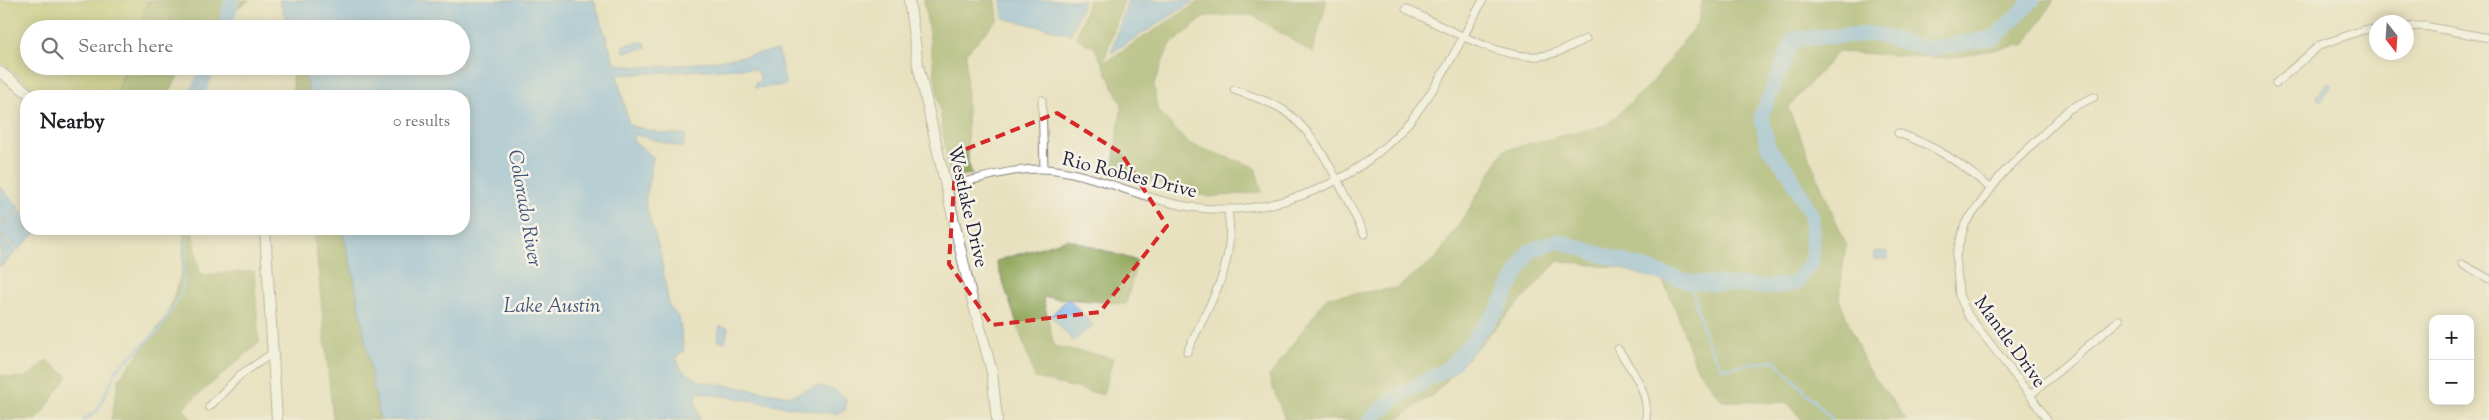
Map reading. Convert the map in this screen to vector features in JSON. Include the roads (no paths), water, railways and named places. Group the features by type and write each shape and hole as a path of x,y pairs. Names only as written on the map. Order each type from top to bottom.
{"street":[{"name":"Westlake Drive","path":"909,0 918,65 992,372 997,420"},
{"name":"Rio Robles Drive","path":"946,186 992,176 1044,169 1068,173 1171,203 1228,211 1284,202 1336,180 1376,154 1409,122 1433,90 1483,0"},
{"path":"1406,9 1463,36 1525,56 1550,55 1586,40"},
{"path":"2414,27 2424,26 2489,38"},
{"path":"2276,83 2320,45 2369,30"},
{"path":"0,72 24,90"},
{"path":"1234,90 1267,101 1292,116 1315,141 1364,234"},
{"name":"Mantle Drive","path":"2047,420 2030,395 1974,324 1959,295 1956,265 1965,224 1990,188 2015,159 2069,109 2094,96"},
{"path":"1042,100 1044,169"},
{"path":"1898,133 1935,147 1952,157 1990,188"},
{"path":"1186,352 1226,268 1231,240 1228,211"},
{"path":"265,235 277,420"},
{"path":"2462,264 2489,279"},
{"path":"2030,395 2119,320"},
{"path":"1618,349 1642,387 1646,398 1646,420"},
{"path":"209,407 240,375 273,353"}],"water":[{"name":"Lake Austin","path":"279,0 594,0 614,62 627,66 646,67 693,64 778,50 786,85 755,88 755,83 760,82 760,75 753,69 739,68 617,75 629,125 664,134 686,134 683,148 634,134 633,141 653,157 645,203 660,252 669,306 679,318 684,350 676,358 681,369 699,381 791,396 816,386 835,390 846,399 845,410 835,414 697,392 695,402 700,420 380,420 353,273 344,235 470,235 470,90 308,90 304,75 470,75 470,20 287,20"},
{"path":"1001,0 1084,0 1071,34 1003,18"},
{"path":"1128,0 1196,0 1111,53"},
{"path":"645,42 646,48 624,52 623,45"},
{"path":"2327,82 2332,86 2321,101 2316,98"},
{"path":"0,187 19,207 0,224"},
{"path":"19,209 20,235 34,235 18,250 0,231 0,226"},
{"path":"0,234 16,252 0,267"},
{"path":"1875,251 1887,252 1888,259 1875,259 1873,255"},
{"path":"1068,298 1093,326 1073,341 1051,316"},
{"path":"720,326 728,328 725,342 717,341"}],"waterway":[{"path":"226,20 232,0"},
{"path":"1370,420 1395,398 1450,367 1497,311 1529,251 1557,241 1690,282 1766,287 1795,284 1812,262 1812,217 1790,174 1768,147 1761,116 1794,39 1874,34 1929,49 1994,38 2033,0"},
{"path":"199,90 205,75"},
{"path":"84,420 97,411 117,369 159,330 182,292 187,235"},
{"path":"1690,282 1708,345 1723,369 1774,360 1833,420"}],"water label":[{"name":"Colorado River","path":"526,208"}]}
